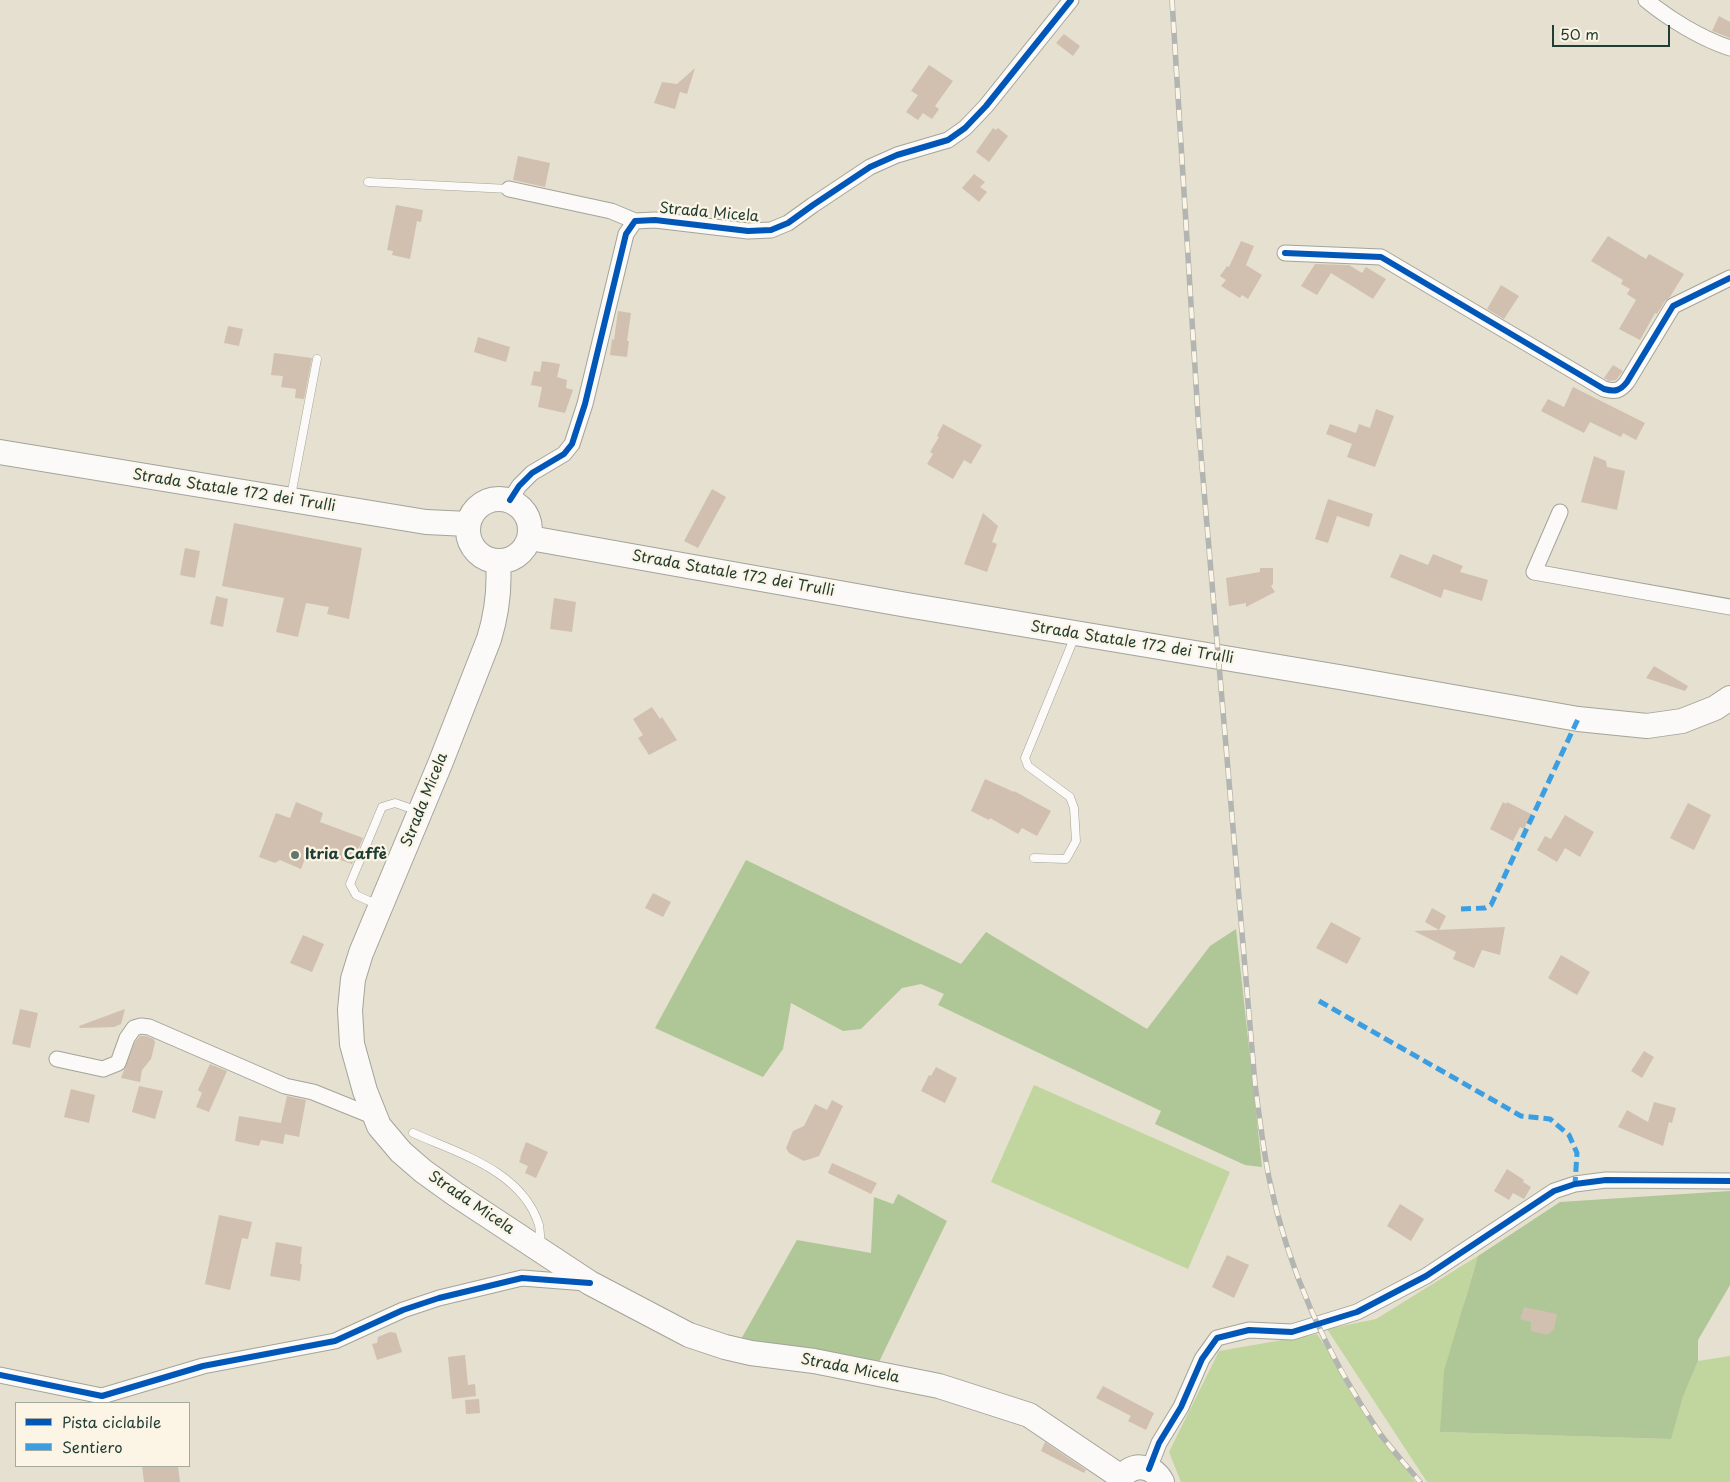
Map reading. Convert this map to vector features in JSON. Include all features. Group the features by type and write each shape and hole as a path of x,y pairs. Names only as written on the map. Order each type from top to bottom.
{"main road":[{"name":"Strada Statale 172 dei Trulli","path":"0,452 426,522 468,524"},
{"path":"489,500 510,500 518,505 529,519 530,538 526,548 519,556 509,561 489,561 474,550 470,542 468,524 472,514 479,506 489,500"},
{"name":"Strada Statale 172 dei Trulli","path":"530,538 1076,634 1355,679 1578,719 1647,726 1682,721 1715,708 1730,698"},
{"name":"Strada Micela","path":"498,562 499,596 494,625 420,811 361,952 353,979 350,1010 352,1044 365,1091 379,1126 401,1152 423,1171 590,1283 689,1335 724,1347 751,1353 814,1361 939,1386 1029,1415 1120,1480"},
{"path":"1120,1480 1131,1469 1137,1467 1156,1475"}],"street":[{"name":"Strada Micela","path":"509,189 610,211 635,221 655,220 748,231 771,230 788,223 870,167 897,156 948,140 965,128 986,106 1071,0"},
{"path":"1646,0 1661,13 1718,44 1730,48"},
{"path":"510,500 518,486 532,473 564,454 572,444 585,404 626,234 635,221"},
{"path":"1284,253 1381,257 1604,389 1613,391 1622,388 1627,382 1673,306 1730,278"},
{"path":"1560,512 1534,572 1730,607"},
{"path":"57,1058 103,1069 118,1063 127,1038 134,1028 141,1026 149,1027 285,1086 313,1092 375,1117"},
{"path":"1156,1475 1158,1443 1181,1407 1202,1359 1217,1338 1249,1330 1292,1332 1357,1312 1426,1276 1554,1192 1575,1184 1606,1180 1730,1181"},
{"path":"0,1375 102,1396 203,1366 335,1341 403,1310 439,1298 522,1278 590,1283"}],"lane":[{"path":"368,182 509,189"},
{"path":"290,501 317,359"},
{"path":"1034,858 1066,859 1076,841 1074,808 1070,797 1028,766 1025,758 1076,634"},
{"path":"381,906 356,895 350,884 382,807 395,803 420,811"},
{"path":"413,1133 486,1165 508,1180 527,1202 539,1226 542,1251"}],"green space":[{"path":"746,860 961,964 986,932 1147,1029 1210,946 1236,929 1262,1167 1245,1165 1155,1124 1161,1111 938,1005 944,994 921,984 902,988 861,1029 843,1031 791,1003 783,1049 763,1077 655,1028"},
{"path":"1034,1085 1230,1172 1188,1269 991,1182"},
{"path":"1730,1191 1730,1285 1698,1340 1698,1361 1683,1397 1671,1439 1440,1432 1444,1371 1478,1256 1560,1202"},
{"path":"898,1194 947,1221 878,1364 740,1341 797,1240 871,1253 874,1197 893,1204"},
{"path":"1478,1256 1465,1299 1440,1432 1670,1439 1683,1397 1698,1361 1730,1356 1730,1482 1427,1482 1327,1329 1376,1319"},
{"path":"1317,1334 1415,1482 1181,1482 1169,1452 1219,1351"}],"building":[{"path":"1719,16 1730,22 1730,38 1712,31"},
{"path":"1064,34 1080,46 1073,56 1056,43"},
{"path":"929,65 953,81 935,106 939,109 932,119 923,113 918,120 906,112 918,95 911,91"},
{"path":"695,68 687,94 680,92 675,109 654,103 662,82 677,84"},
{"path":"993,128 996,130 998,128 1008,136 989,162 976,152"},
{"path":"518,156 550,163 545,187 513,180"},
{"path":"974,174 985,182 980,187 987,192 979,202 962,188"},
{"path":"396,205 423,210 421,222 417,221 410,259 392,255 393,251 387,250"},
{"path":"1608,236 1646,259 1649,254 1684,274 1670,297 1665,301 1657,314 1655,313 1640,340 1619,329 1636,300 1627,294 1630,289 1621,284 1623,280 1591,261"},
{"path":"1241,241 1254,246 1246,265 1262,275 1248,299 1242,295 1240,298 1221,286 1226,280 1220,276 1227,266 1229,267"},
{"path":"1315,264 1349,265 1362,273 1366,267 1386,279 1373,299 1331,273 1317,295 1301,286"},
{"path":"1501,285 1519,296 1504,319 1487,309"},
{"path":"618,311 631,313 627,357 610,355"},
{"path":"228,326 243,329 239,346 224,343"},
{"path":"478,337 510,347 506,362 474,352"},
{"path":"274,353 312,358 304,399 295,398 296,389 281,387 283,376 271,375"},
{"path":"542,361 560,364 557,377 567,380 566,388 573,390 565,413 538,407 542,387 531,385 534,371 540,372"},
{"path":"1613,365 1623,371 1616,380 1609,381 1604,378"},
{"path":"1573,387 1645,423 1636,440 1623,433 1621,437 1590,422 1584,433 1541,411 1548,399 1564,407"},
{"path":"1376,409 1394,416 1375,467 1347,457 1352,444 1326,434 1330,424 1356,433 1359,424 1370,428"},
{"path":"943,424 982,445 971,464 964,460 953,479 927,464 933,454 930,452 939,437 937,436"},
{"path":"1594,456 1606,461 1607,467 1625,471 1617,510 1581,502"},
{"path":"712,489 726,497 698,548 684,541"},
{"path":"1328,499 1373,514 1369,527 1337,516 1328,543 1315,539"},
{"path":"983,513 998,526 992,542 997,544 987,572 964,564"},
{"path":"234,523 362,548 349,619 327,614 329,607 306,603 298,637 276,632 284,598 222,586"},
{"path":"185,548 200,551 195,578 180,575"},
{"path":"1400,554 1428,565 1433,554 1463,566 1460,572 1488,580 1482,601 1444,589 1441,598 1390,577"},
{"path":"1260,568 1273,568 1273,584 1271,586 1275,592 1246,607 1246,603 1229,606 1226,578 1260,572"},
{"path":"216,596 228,599 223,627 210,624"},
{"path":"554,598 576,602 572,632 550,629"},
{"path":"1654,666 1688,686 1685,691 1646,678"},
{"path":"652,707 660,719 662,717 677,740 649,755 638,738 643,735 633,719"},
{"path":"985,779 1014,791 1051,811 1037,836 1022,828 1018,834 990,818 989,820 971,811"},
{"path":"296,802 323,813 320,822 363,838 352,864 309,849 301,869 280,860 275,863 259,857 276,813 290,818"},
{"path":"1503,802 1506,804 1507,802 1531,814 1524,829 1520,827 1513,841 1490,829"},
{"path":"1688,803 1711,815 1694,850 1670,838"},
{"path":"1565,815 1594,832 1580,857 1565,848 1557,862 1537,850 1545,836 1551,839"},
{"path":"653,893 671,902 663,917 645,908"},
{"path":"1432,908 1446,916 1439,930 1425,922"},
{"path":"1331,922 1361,938 1347,964 1316,948"},
{"path":"1505,927 1500,955 1482,950 1474,968 1453,959 1456,952 1414,931"},
{"path":"303,935 324,944 312,972 290,963"},
{"path":"1561,955 1590,972 1577,995 1548,978"},
{"path":"20,1009 38,1013 30,1048 12,1044"},
{"path":"125,1009 121,1024 114,1027 80,1028 79,1026"},
{"path":"140,1036 154,1039 155,1043 151,1059 142,1070 140,1082 121,1078 135,1042"},
{"path":"1644,1051 1654,1057 1642,1078 1631,1071"},
{"path":"210,1064 227,1071 209,1112 196,1107 202,1093 198,1090"},
{"path":"936,1067 957,1078 945,1103 921,1091 929,1075 931,1076"},
{"path":"139,1086 163,1091 155,1119 132,1112"},
{"path":"71,1089 95,1095 89,1123 64,1117"},
{"path":"287,1096 306,1100 299,1137 285,1134 283,1144 261,1140 259,1146 235,1141 239,1116 281,1123"},
{"path":"832,1100 843,1106 819,1156 804,1161 789,1153 786,1148 793,1131 804,1126 815,1104 827,1110"},
{"path":"1654,1102 1676,1108 1672,1123 1669,1122 1663,1146 1618,1127 1627,1110 1648,1122"},
{"path":"526,1142 548,1152 536,1178 525,1173 528,1166 519,1162"},
{"path":"832,1163 877,1183 871,1194 828,1173"},
{"path":"1507,1169 1531,1187 1524,1199 1513,1193 1509,1200 1494,1191"},
{"path":"1400,1204 1424,1219 1411,1241 1387,1226"},
{"path":"219,1215 252,1222 248,1239 242,1238 230,1290 205,1284"},
{"path":"276,1242 302,1247 300,1281 270,1276"},
{"path":"1227,1255 1249,1265 1234,1298 1212,1287"},
{"path":"1524,1307 1557,1314 1554,1330 1547,1335 1531,1331 1531,1322 1520,1319"},
{"path":"390,1332 396,1333 402,1352 377,1360 372,1344 377,1343 378,1337"},
{"path":"465,1355 468,1385 475,1384 476,1396 452,1399 448,1357"},
{"path":"1103,1386 1154,1413 1146,1430 1128,1421 1131,1416 1096,1398"},
{"path":"479,1399 480,1413 466,1414 465,1400"},
{"path":"1045,1442 1086,1470 1084,1473 1041,1451"},
{"path":"142,1467 178,1467 180,1482 144,1482"}],"railway":[{"path":"1172,0 1199,432 1255,1084 1265,1155 1277,1212 1287,1246 1312,1312 1327,1344 1362,1406 1381,1435 1420,1482"}],"marked path":[{"path":"1461,909 1485,908 1491,905 1578,719"},
{"path":"1319,1001 1521,1116 1550,1119 1569,1135 1577,1153 1575,1184"}],"cycle path":[{"path":"510,500 519,486 532,473 564,454 572,444 585,404 626,234 635,221 655,220 748,231 771,230 788,223 870,167 897,155 948,140 965,128 986,106 1071,0"},
{"path":"1285,253 1381,257 1604,389 1611,390 1620,389 1627,382 1673,306 1730,278"},
{"path":"1149,1469 1159,1443 1181,1407 1202,1359 1217,1338 1249,1330 1292,1332 1357,1312 1426,1276 1554,1191 1575,1184 1606,1180 1730,1181"},
{"path":"0,1375 102,1396 203,1366 335,1341 403,1310 439,1298 522,1278 590,1283"}],"place":[{"name":"Itria Caffè","path":"295,855"}]}
